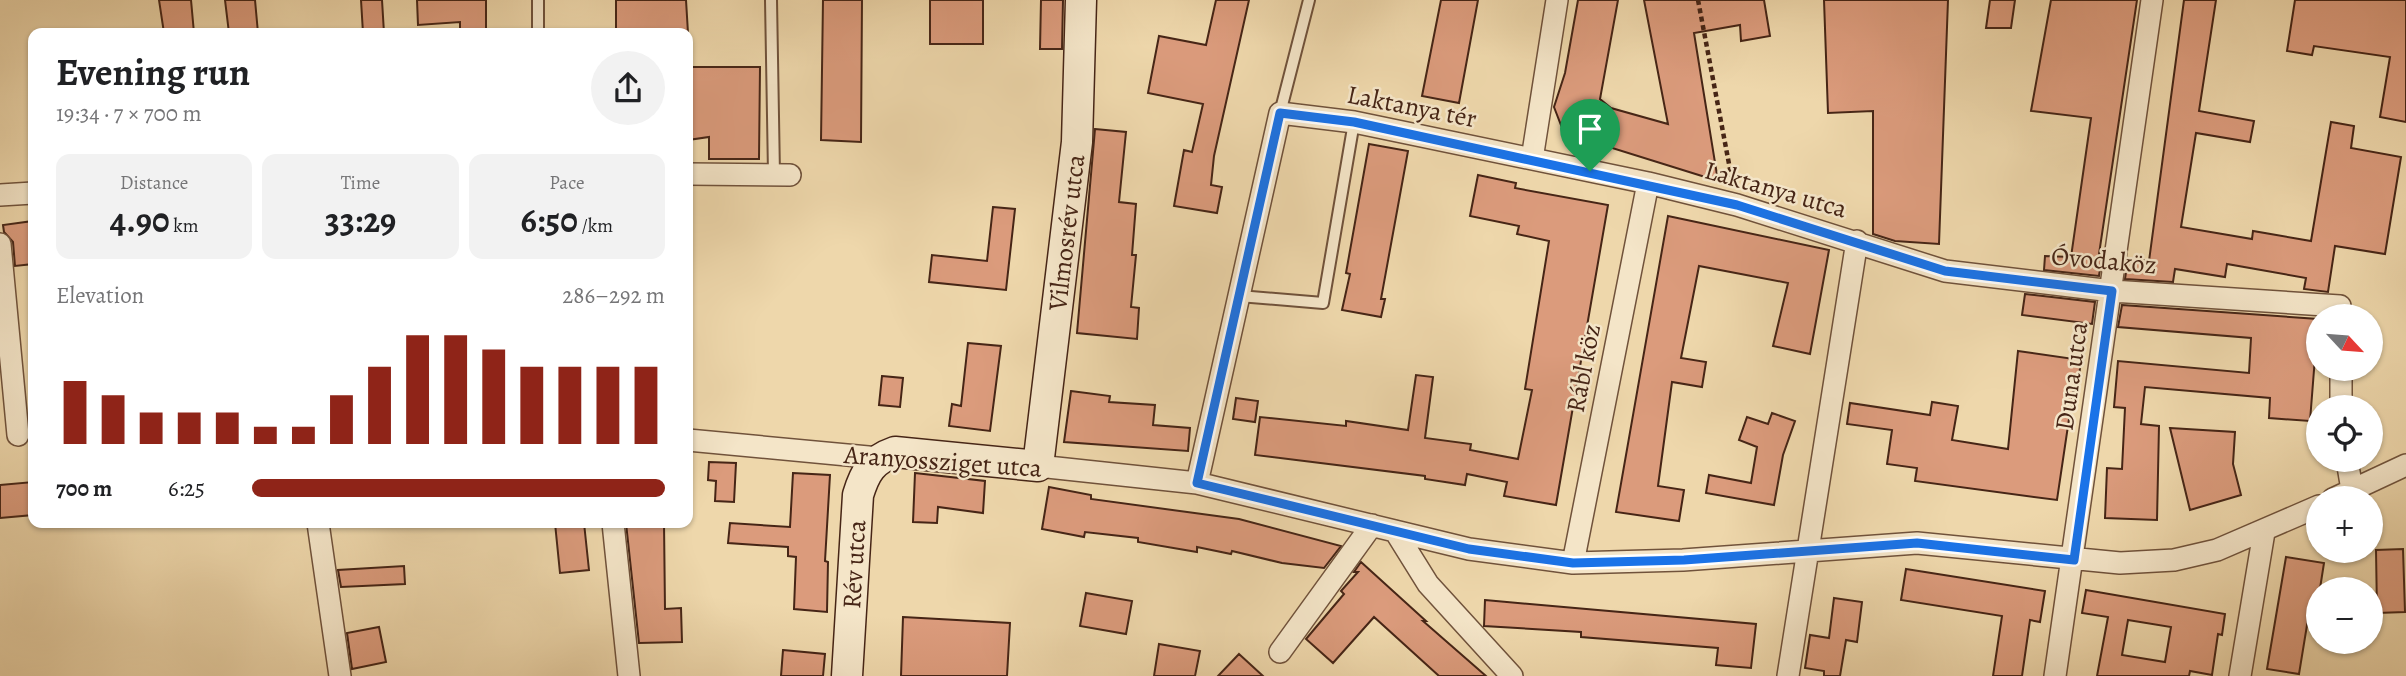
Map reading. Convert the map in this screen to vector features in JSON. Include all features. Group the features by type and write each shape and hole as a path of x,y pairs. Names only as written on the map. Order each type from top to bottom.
{"main road":[{"name":"Vilmosrév utca","path":"1038,466 1077,142 1081,0"},
{"name":"Aranyossziget utca","path":"879,458 895,452 1038,466"},
{"name":"Rév utca","path":"847,676 858,495 866,472 879,458"}],"street":[{"path":"1532,159 1558,0"},
{"name":"Duna utca","path":"2055,676 2074,560 2152,0"},
{"path":"1197,483 1280,113"},
{"name":"Laktanya tér","path":"1280,113 1354,122 1532,159"},
{"name":"Laktanya utca","path":"1532,159 1737,205 1857,241 1788,676"},
{"path":"693,174 782,174"},
{"name":"Rábl köz","path":"1573,563 1647,183"},
{"path":"0,195 28,193"},
{"name":"Óvodaköz","path":"1857,241 1945,271 2112,291 2310,304"},
{"path":"0,244 17,435"},
{"name":"Aranyossziget utca","path":"693,440 879,458"},
{"name":"Aranyossziget utca","path":"1038,466 1197,483 1469,549 1573,563 1684,560 1917,543 2074,560 2120,563 2174,560 2217,550 2306,512"},
{"path":"2361,486 2406,466"},
{"path":"1280,652 1372,526"},
{"path":"319,528 340,676"},
{"path":"614,528 629,676"},
{"path":"1395,531 1428,584 1512,676"},
{"path":"2240,676 2264,532"}],"lane":[{"path":"538,0 538,28"},
{"path":"771,0 782,174"},
{"path":"1280,113 1309,0"},
{"path":"1239,296 1323,303 1354,122"}],"path":[{"path":"1699,0 1737,205"}],"building":[{"path":"159,0 191,0 194,28 163,28"},
{"path":"225,0 255,0 258,28 228,28"},
{"path":"361,0 382,0 384,28 363,28"},
{"path":"417,0 486,0 486,28 460,28 460,22 418,25"},
{"path":"616,0 686,0 688,28 616,28"},
{"path":"823,0 862,0 861,142 821,140"},
{"path":"930,0 983,0 983,44 930,44"},
{"path":"1041,0 1063,0 1062,49 1040,49"},
{"path":"1216,0 1249,0 1214,156 1211,185 1222,187 1217,213 1174,206 1184,150 1192,152 1203,104 1148,93 1159,36 1206,45"},
{"path":"1441,0 1478,0 1459,103 1422,96"},
{"path":"1578,0 1618,0 1600,99 1611,108 1668,124 1644,0 1764,0 1770,36 1741,41 1740,25 1694,33 1718,181 1564,133 1554,107 1565,73"},
{"path":"1824,0 1948,0 1939,244 1895,241 1873,234 1873,111 1828,113"},
{"path":"1990,0 2015,0 2011,28 1986,28"},
{"path":"2051,0 2137,0 2099,254 2102,255 2099,276 2044,270 2045,256 2071,257 2091,118 2031,111"},
{"path":"2184,0 2216,0 2199,111 2254,121 2250,142 2196,133 2181,227 2252,239 2253,231 2311,241 2331,122 2354,126 2351,148 2401,157 2385,254 2335,246 2328,292 2304,289 2306,278 2227,264 2225,277 2175,269 2173,282 2125,279 2128,258 2149,261"},
{"path":"2295,0 2406,0 2406,122 2380,117 2390,57 2314,46 2312,55 2287,51"},
{"path":"693,67 760,67 759,159 709,159 709,137 693,139"},
{"path":"1095,129 1126,132 1119,202 1136,204 1132,255 1136,255 1131,307 1139,308 1137,339 1077,333"},
{"path":"1369,144 1408,151 1381,299 1385,299 1381,317 1342,310 1350,274 1346,273"},
{"path":"1478,175 1516,183 1515,188 1608,205 1556,505 1504,496 1507,482 1467,474 1465,485 1425,479 1425,476 1255,455 1260,417 1346,426 1346,421 1408,430 1416,375 1433,377 1425,438 1471,444 1470,450 1518,459 1532,390 1525,389 1549,241 1517,234 1519,226 1470,216"},
{"path":"993,207 1015,209 1006,290 929,282 932,255 987,261"},
{"path":"1668,216 1829,250 1810,354 1773,346 1788,283 1699,266 1681,358 1706,362 1702,387 1672,382 1658,486 1684,490 1679,521 1616,512"},
{"path":"28,222 28,265 15,266 13,242 4,232 3,225"},
{"path":"2025,294 2095,302 2092,324 2022,315"},
{"path":"2122,305 2306,318 2306,382 2313,382 2312,395 2306,395 2306,421 2269,418 2270,398 2145,387 2141,424 2159,426 2157,520 2105,518 2107,468 2122,469 2125,408 2114,407 2118,361 2249,373 2251,338 2118,327"},
{"path":"968,343 1001,346 990,431 949,426 952,404 961,406"},
{"path":"2018,351 2081,360 2077,392 2073,392 2057,500 1915,481 1917,468 1887,464 1892,430 1847,424 1850,403 1930,415 1932,402 1958,406 1952,440 2008,449"},
{"path":"882,376 903,378 900,407 879,405"},
{"path":"1071,391 1110,396 1109,402 1155,405 1153,425 1190,428 1188,451 1064,442"},
{"path":"1236,398 1258,401 1255,422 1233,419"},
{"path":"1772,413 1795,421 1783,455 1774,505 1706,493 1709,475 1751,483 1757,447 1739,440 1747,417 1768,424"},
{"path":"2170,428 2235,432 2233,464 2241,495 2190,510"},
{"path":"709,462 736,463 734,502 715,501 716,481 708,480"},
{"path":"793,473 830,475 825,561 828,562 827,612 794,609 796,557 788,556 788,547 728,543 730,523 790,527"},
{"path":"915,473 985,481 983,513 938,507 937,523 913,522"},
{"path":"28,482 28,515 0,518 0,485"},
{"path":"1049,487 1091,495 1091,499 1239,519 1341,546 1324,568 1282,563 1232,551 1231,554 1197,547 1197,552 1138,542 1138,538 1085,532 1084,537 1042,529"},
{"path":"556,528 585,528 589,570 560,573"},
{"path":"627,528 664,528 665,609 681,608 682,642 639,643"},
{"path":"2403,549 2405,612 2383,613 2383,577 2376,577 2376,563 2383,563 2383,550"},
{"path":"2286,557 2306,560 2306,563 2324,563 2322,577 2306,577 2306,631 2299,674 2267,669"},
{"path":"1361,562 1486,676 1439,676 1374,617 1333,663 1306,639 1344,594 1341,591 1358,572 1354,572"},
{"path":"404,566 405,584 341,587 338,570"},
{"path":"1906,569 2045,591 2040,622 2030,620 2022,676 1993,676 2002,616 1901,600"},
{"path":"2086,590 2225,614 2222,635 2218,634 2212,675 2190,671 2189,676 2097,676 2108,617 2082,613","holes":["2128,620 2171,627 2165,662 2122,655"]},
{"path":"1086,593 1132,601 1126,634 1080,626"},
{"path":"1834,598 1862,602 1857,642 1846,640 1840,676 1824,676 1824,671 1805,668 1810,635 1829,638"},
{"path":"1485,600 1756,624 1751,668 1716,665 1718,648 1581,637 1581,632 1484,626"},
{"path":"903,617 1010,623 1007,676 901,676"},
{"path":"379,627 386,662 352,669 347,633"},
{"path":"1159,644 1200,651 1195,676 1154,676"},
{"path":"783,650 825,654 823,676 781,676"},
{"path":"1239,654 1263,676 1218,676"}],"route":[{"path":"1280,113 1354,122 1590,171 1737,205 1945,271 2112,291 2074,560 1917,543 1684,560 1573,563 1469,549 1197,483 1280,113"}]}
